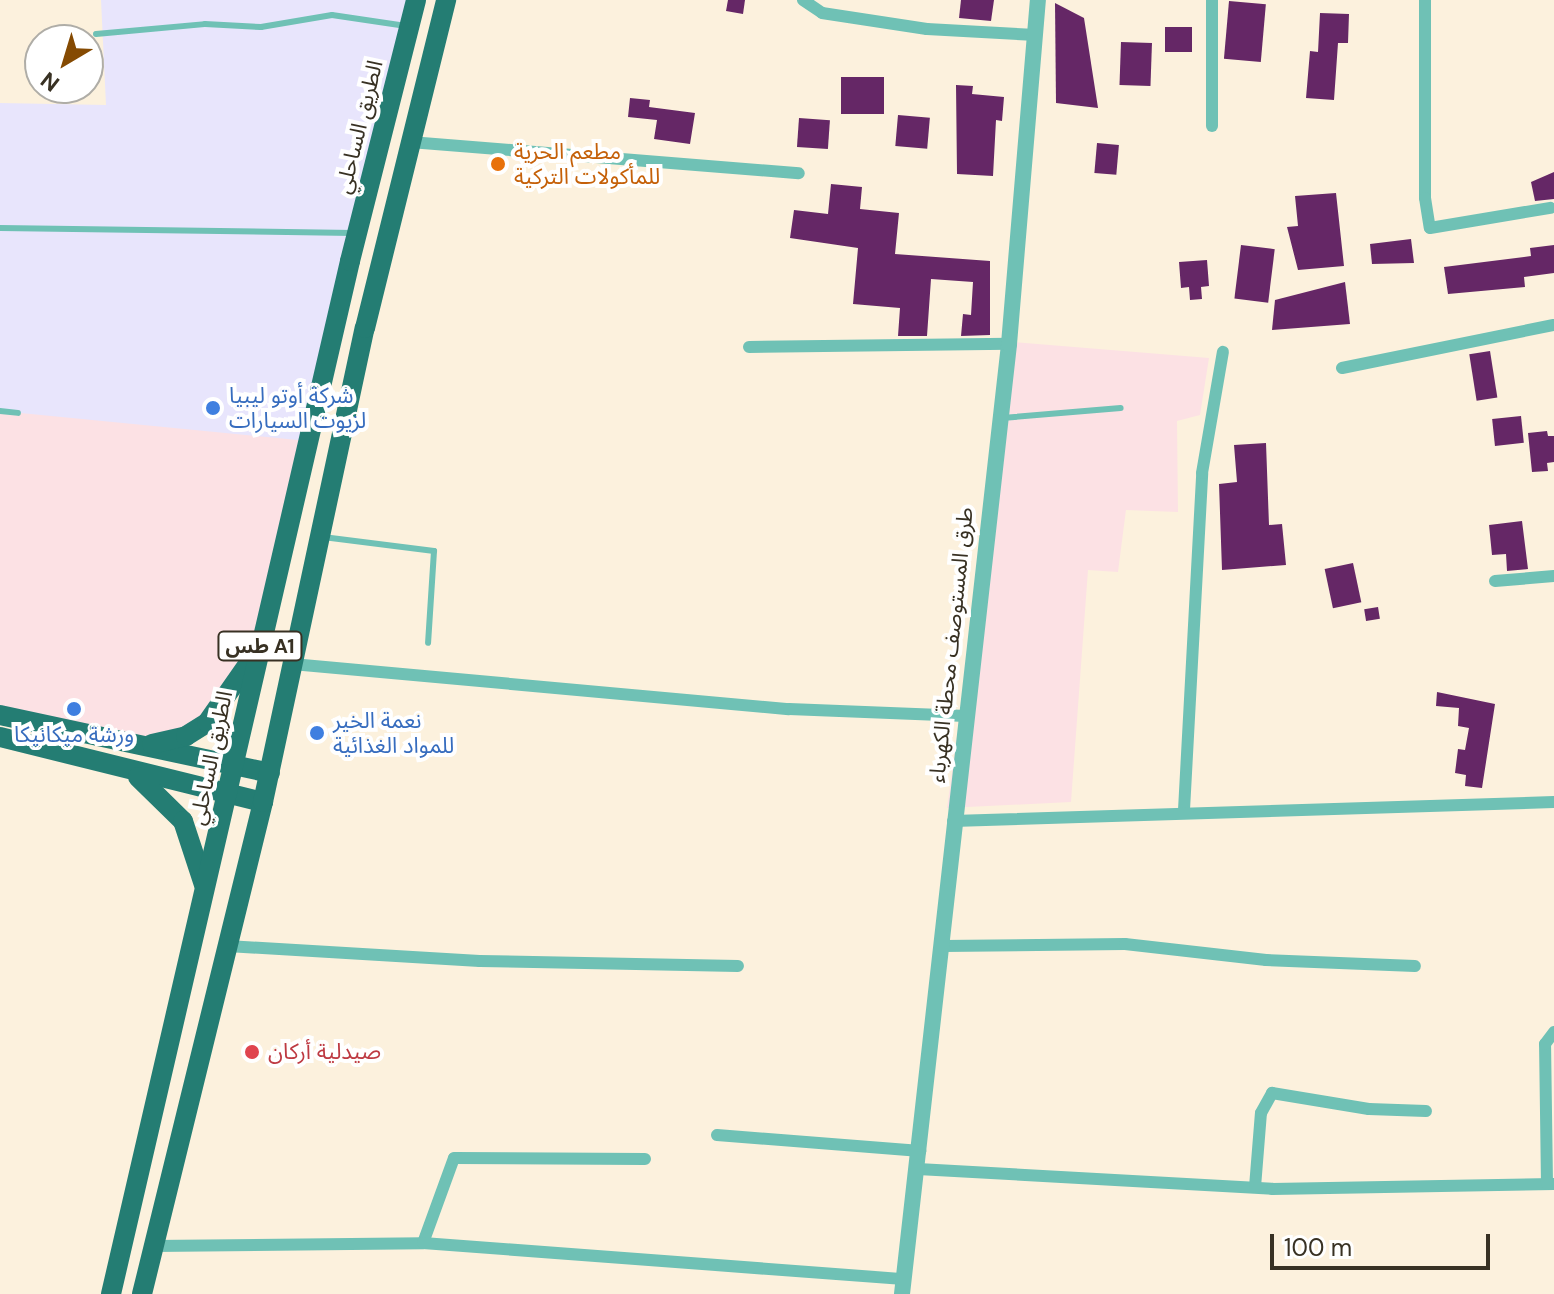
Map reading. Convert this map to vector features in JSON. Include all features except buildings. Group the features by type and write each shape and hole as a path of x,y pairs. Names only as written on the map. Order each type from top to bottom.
{"highway":[{"name":"الطريق الساحلي","path":"111,1294 236,766 259,647 416,0"},
{"name":"طس A1","path":"142,1294 270,773 319,536 446,0"},
{"path":"134,746 172,740 207,723 259,647"},
{"path":"0,715 270,773"},
{"path":"0,737 263,802"},
{"path":"120,766 153,787 183,821 205,892"}],"street":[{"path":"803,0 822,13 927,29 1036,35"},
{"name":"طرق المستوصف محطة الكهرباء","path":"903,1286 943,946 953,821 998,418 1009,344 1038,0"},
{"path":"1212,0 1212,126"},
{"path":"1425,0 1425,198 1430,228 1550,208"},
{"path":"410,142 799,173"},
{"path":"1342,368 1554,325"},
{"path":"749,347 1009,344"},
{"path":"1184,810 1202,473 1223,352"},
{"path":"1495,581 1554,576"},
{"path":"292,664 775,708 966,716"},
{"path":"953,821 1184,810 1554,802"},
{"path":"943,946 1125,944 1266,960 1415,966"},
{"path":"227,946 480,961 738,966"},
{"path":"918,1169 1255,1187 1550,1184 1545,1044 1554,1032"},
{"path":"1255,1187 1261,1113 1272,1093 1369,1109 1426,1111"},
{"path":"717,1135 920,1151"},
{"path":"423,1243 454,1158 645,1159"},
{"path":"154,1246 423,1243 903,1286"}],"lane":[{"path":"104,33 205,24 261,27 332,15 409,27"},
{"path":"0,228 357,233"},
{"path":"998,418 1121,408"},
{"path":"0,411 18,413"},
{"path":"319,536 434,551 428,643"}],"shaded area":[{"path":"101,0 416,0 284,547 0,715 0,103 106,105"},
{"path":"1012,342 1209,358 1200,415 1177,421 1178,512 1126,510 1118,572 1088,570 1071,802 947,808"},
{"path":"0,411 308,441 259,647 226,702 172,740 0,715"}],"place":[{"name":"مطعم الحرية للمأكولات التركية","path":"498,164"},
{"name":"شركة أوتو ليبيا لزيوت السيارات","path":"213,408"},
{"name":"ورشة ميكانيكا","path":"74,709"},
{"name":"نعمة الخير للمواد الغذائية","path":"317,733"},
{"name":"صيدلية أركان","path":"252,1052"}]}
